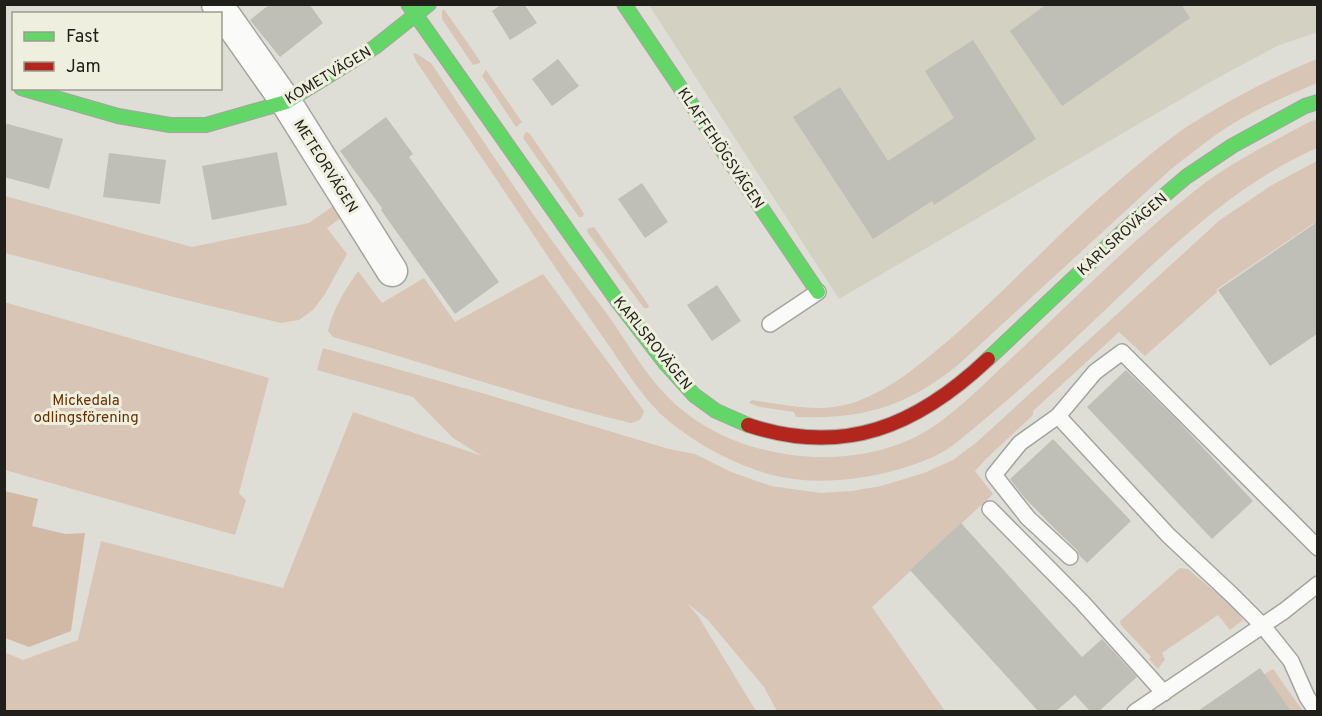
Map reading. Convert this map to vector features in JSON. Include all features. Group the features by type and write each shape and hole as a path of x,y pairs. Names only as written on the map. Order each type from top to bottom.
{"street":[{"name":"METEORVÄGEN","path":"217,4 286,102 392,271"},
{"path":"412,10 429,4"},
{"name":"KLAFFEHÖGSVÄGEN","path":"624,4 818,292"},
{"name":"KOMETVÄGEN","path":"28,90 118,117 170,125 206,125 286,102 375,47 412,10"},
{"name":"KARLSROVÄGEN","path":"412,10 634,323 675,377 695,395 732,419 762,430 817,439 842,438 869,433 900,422 948,393 974,372 1133,222 1186,177 1232,146 1305,106 1317,102"}],"lane":[{"path":"770,324 818,292"},
{"path":"1070,557 1028,518 994,475 1020,443 1058,416 1095,372 1122,352 1317,548"},
{"path":"1058,416 1168,535 1263,626 1291,662 1307,697 1317,711"},
{"path":"990,509 1082,603 1164,693"},
{"path":"1135,711 1263,626 1317,584"}],"shaded area":[{"path":"1317,4 1318,32 1277,46 1212,81 839,299 649,5"},
{"path":"4,491 38,499 32,526 65,534 85,533 71,631 29,647 5,638"}],"green space":[{"path":"444,9 480,63 473,65 442,19"},
{"path":"413,53 431,63 534,215 664,393 686,413 713,430 743,444 776,453 810,457 844,456 878,451 909,440 937,424 978,390 1128,248 1210,179 1252,153 1317,119 1317,148 1293,159 1249,186 1188,233 1030,380 948,449 921,462 881,474 838,480 796,479 747,467 718,453 676,427 650,402 575,297 416,61"},
{"path":"1317,59 1317,83 1248,115 1190,154 957,365 925,389 890,405 836,416 796,417 794,412 749,403 752,400 817,408 842,406 868,397 893,383 949,340 1084,212 1133,168 1172,138 1197,120 1241,95"},
{"path":"486,70 522,122 516,127 482,76"},
{"path":"527,132 579,206 584,214 582,217 579,217 523,138"},
{"path":"1317,161 1317,227 1314,223 1217,289 1217,292 1145,356 1119,332 1033,411 1033,415 975,471 993,494 872,607 945,711 777,711 764,687 708,620 687,603 698,616 756,711 5,711 4,652 23,660 78,640 101,541 283,588 353,412 482,456 453,438 413,397 317,370 323,348 669,449 695,454 731,472 771,486 821,493 881,486 924,473 953,460 977,442 1220,220 1272,185"},
{"path":"5,196 192,247 309,223 336,204 343,216 327,228 347,254 325,294 313,310 299,320 281,323 5,253"},
{"path":"594,227 649,306 648,308 644,308 588,233 587,229"},
{"path":"358,271 382,303 424,278 455,322 543,274 644,411 641,418 631,423 593,414 333,337 328,331 336,307"},
{"name":"Mickedala odlingsförening","path":"4,302 269,378 239,493 246,500 235,535 5,470"},
{"path":"1180,568 1188,569 1229,601 1243,620 1230,630 1218,615 1162,653 1165,659 1158,669 1149,659 1151,657 1121,625 1120,621"},
{"path":"1273,669 1303,711 1288,711 1263,675"}],"building":[{"path":"270,4 309,4 323,23 280,57 250,20"},
{"path":"502,4 524,4 537,23 510,40 492,11"},
{"path":"1047,4 1181,4 1190,18 1062,106 1010,31"},
{"path":"973,40 1036,139 934,205 932,201 873,239 793,117 840,87 888,161 954,118 925,71"},
{"path":"558,59 579,86 552,106 532,79"},
{"path":"386,117 413,154 409,157 499,282 455,314 340,151"},
{"path":"4,123 63,139 49,189 4,177"},
{"path":"277,152 287,205 212,220 202,166"},
{"path":"109,153 166,160 160,204 103,197"},
{"path":"642,183 668,222 645,238 618,199"},
{"path":"1317,222 1317,334 1270,366 1218,290"},
{"path":"717,285 741,321 712,341 687,305"},
{"path":"1126,370 1253,501 1212,539 1087,407"},
{"path":"1053,439 1131,521 1087,563 1023,496 1010,479"},
{"path":"961,523 1082,657 1102,639 1137,677 1099,711 1090,711 1075,695 1056,711 1038,711 910,570"},
{"path":"1260,668 1291,711 1198,711"}],"traffic: fast":[{"path":"408,4 616,299 666,364 694,395 716,411 748,425"},
{"path":"28,90 118,116 170,125 206,125 286,102 375,47 429,4"},
{"path":"624,4 818,292"},
{"path":"988,359 1133,222 1186,177 1232,146 1305,106 1318,102"}],"traffic: jam":[{"path":"748,425 783,434 816,438 847,436 877,429 906,418 934,402 988,359"}]}
